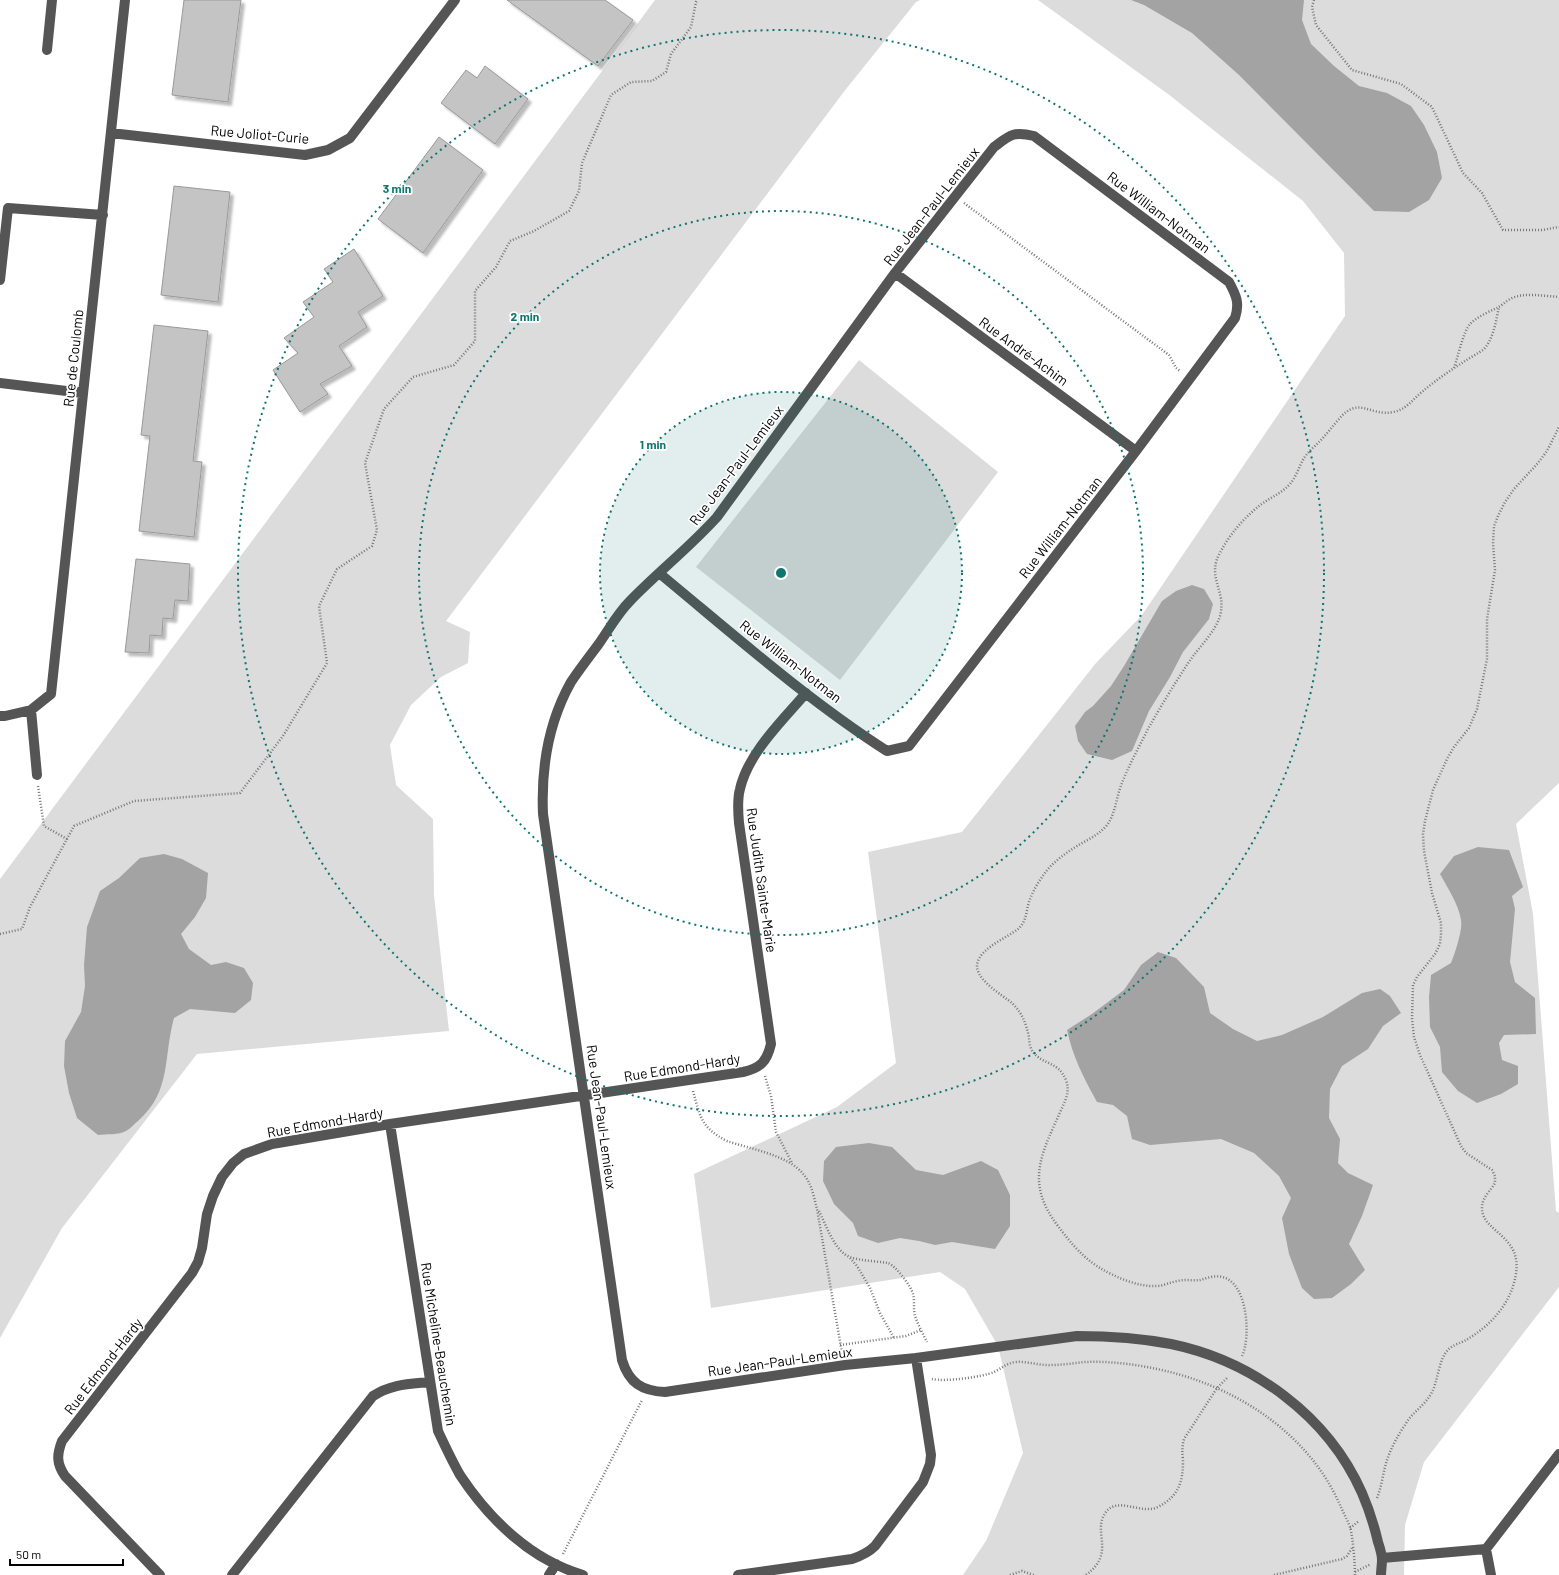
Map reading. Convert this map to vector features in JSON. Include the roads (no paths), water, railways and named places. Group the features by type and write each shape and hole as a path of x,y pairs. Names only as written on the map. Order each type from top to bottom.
{"street":[{"path":"46,50 52,0"},
{"name":"Rue de Coulomb","path":"31,710 51,694 125,0"},
{"name":"Rue Joliot-Curie","path":"111,133 305,155 328,150 350,138 455,0"},
{"name":"Rue William-Notman","path":"659,573 806,693 864,736 887,751 909,746 1136,451 1235,318 1238,307 1234,292 1229,282 1034,136 1022,134 1010,135"},
{"name":"Rue Jean-Paul-Lemieux","path":"1010,135 994,147 955,196 896,273 717,517 699,537 628,602 572,682 555,716 545,754 542,794 543,814 622,1360 625,1371 630,1378 644,1388 654,1392 665,1392 845,1365 916,1358 1077,1336 1106,1336 1145,1340 1170,1344 1204,1353 1250,1374 1279,1392 1299,1407 1341,1454 1358,1483 1369,1508 1382,1558 1381,1575"},
{"path":"0,280 8,208 103,215"},
{"name":"Rue André-Achim","path":"896,273 1136,451"},
{"path":"0,383 83,393"},
{"name":"Rue Judith Sainte-Marie","path":"771,1044 739,823 739,790 744,774 753,759 806,693"},
{"path":"0,716 31,710 37,775"},
{"name":"Rue Edmond-Hardy","path":"160,1575 65,1476 57,1460 58,1450 62,1441 192,1273 198,1262 202,1248 207,1214 213,1196 222,1177 233,1163 244,1154 272,1144 390,1124 744,1072 764,1062 771,1044"},
{"name":"Rue Micheline-Beauchemin","path":"390,1124 438,1431 460,1474 477,1498 504,1528 524,1545 556,1564 583,1575"},
{"path":"738,1575 852,1559 869,1552 875,1546 923,1482 930,1464 931,1455 916,1358"},
{"path":"232,1575 373,1396 394,1386 430,1382"},
{"path":"1382,1558 1486,1549 1559,1454"},
{"path":"1486,1549 1491,1575"},
{"path":"549,1575 556,1564"}]}
